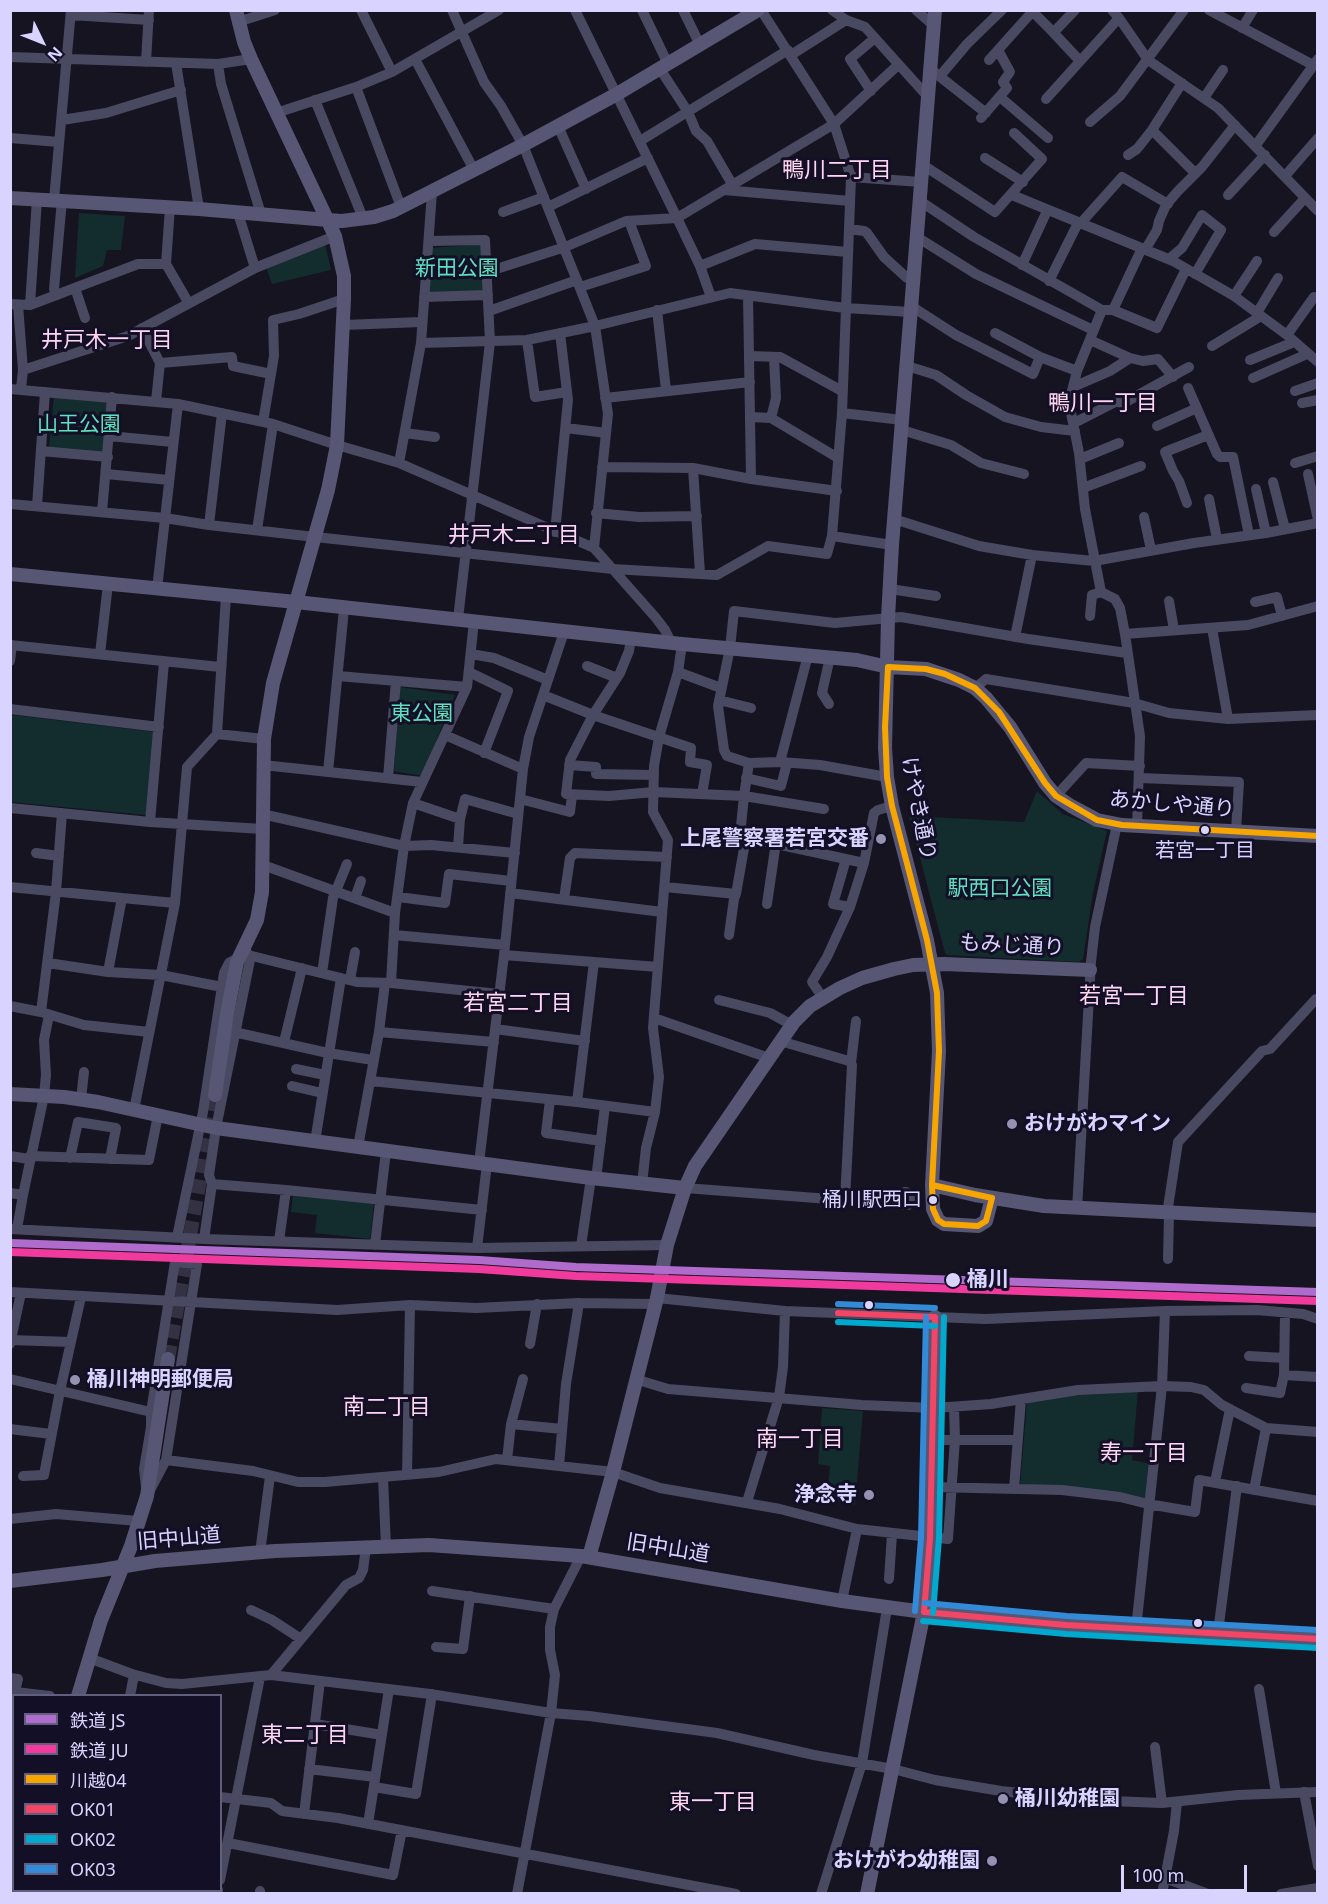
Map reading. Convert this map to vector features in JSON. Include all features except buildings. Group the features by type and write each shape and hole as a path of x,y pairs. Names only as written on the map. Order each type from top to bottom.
{"street":[{"path":"214,1095 226,1014 237,962 244,953 257,920 262,892 264,739 273,683 328,490 337,445 344,276 335,236 251,59 237,16 275,10"},
{"path":"361,10 392,72"},
{"path":"452,10 484,82 501,106 523,145 595,326 608,414 594,548"},
{"path":"276,113 356,87 392,72 499,10"},
{"path":"575,10 700,266 711,297"},
{"path":"642,10 664,66 696,131 707,141 728,187"},
{"path":"683,10 700,45"},
{"path":"10,198 199,209 328,220 384,214 523,145 617,94 760,10 834,124 851,177 842,413 837,491 832,536 827,554 768,546 717,574 613,569 209,525 165,518 10,504"},
{"path":"831,10 846,20 865,27 928,97"},
{"path":"916,10 933,25"},
{"name":"けやき通り","path":"935,10 933,25 935,73 928,97 892,545 885,727 887,777 892,806 932,964 938,1011 939,1051 931,1201 938,1220 951,1226 978,1226 983,1224 989,1215 992,1198"},
{"path":"998,50 1010,72 1003,82 1007,88 984,115 935,73 1002,10"},
{"path":"1054,32 1075,10"},
{"path":"1090,122 1120,96 1184,10"},
{"path":"1209,10 1316,62 1256,146"},
{"path":"1242,28 1253,10"},
{"path":"989,60 1031,11 1080,61"},
{"path":"57,295 54,290 59,142 71,13 149,15 146,62"},
{"path":"1046,99 1080,61 1116,14 1148,60 1218,108 1317,211"},
{"path":"640,141 846,20"},
{"path":"871,91 850,59 875,38"},
{"path":"10,57 218,64 251,59"},
{"path":"415,59 474,170"},
{"path":"176,63 199,209"},
{"path":"218,64 221,84 261,214"},
{"path":"487,272 565,247 629,221 677,218 834,124 898,64"},
{"path":"1204,99 1223,70"},
{"path":"1128,155 1137,149 1152,130 1182,83"},
{"path":"356,87 401,207"},
{"path":"62,120 106,113 181,90"},
{"path":"1000,97 1048,138"},
{"path":"315,100 363,218"},
{"path":"1101,592 1069,403 1077,371 1091,335 1157,230 1158,221 1168,204 1235,125"},
{"path":"558,126 586,189"},
{"path":"1152,130 1196,173"},
{"path":"922,165 995,212 1042,159 1014,133"},
{"path":"10,138 59,142"},
{"path":"1285,176 1317,138"},
{"path":"1228,195 1265,155"},
{"path":"503,212 546,202 586,189 648,158"},
{"path":"985,158 1023,182"},
{"path":"851,177 921,182"},
{"path":"1049,281 1079,224 1122,177 1168,204"},
{"path":"728,187 850,201"},
{"path":"399,463 421,343 432,192"},
{"path":"1012,195 1169,259 1191,271 1234,296 1290,338 1317,362"},
{"path":"1274,232 1305,198"},
{"path":"37,199 19,305 23,370 16,389 178,404 268,423 399,463 594,548 677,643 678,672 658,737 654,776 653,812 668,840 653,1028 659,1077 656,1112 645,1148 642,1184"},
{"path":"920,201 1049,281 1108,310 1157,328 1191,271 1221,230 1202,215 1182,248 1169,259"},
{"path":"170,207 166,264 188,302"},
{"path":"1022,265 1047,210"},
{"path":"238,213 255,268"},
{"path":"489,311 646,266 629,221"},
{"path":"849,229 867,233 884,256 907,278 913,279"},
{"path":"23,370 128,336 255,268 335,236"},
{"path":"917,237 976,274 1130,358 1143,361 1158,359 1173,377"},
{"path":"429,241 485,240 490,342 458,619"},
{"path":"700,266 755,244 848,252"},
{"path":"1234,296 1257,261"},
{"path":"19,305 57,295 138,264 166,264"},
{"path":"1212,346 1259,315 1278,278"},
{"path":"75,288 85,318"},
{"path":"421,343 527,340 730,293 845,308 911,309 1033,374 1040,357"},
{"path":"424,297 488,295"},
{"path":"748,296 751,479"},
{"path":"1250,360 1290,338 1314,297"},
{"path":"257,530 274,356 273,320 344,299"},
{"path":"657,310 666,390"},
{"path":"343,325 422,322"},
{"path":"142,328 160,363 156,401"},
{"path":"555,532 568,400 560,333"},
{"path":"995,333 1040,357 1077,371"},
{"path":"527,340 535,397 567,392"},
{"path":"1253,378 1307,354"},
{"path":"749,356 780,357 842,391"},
{"path":"160,363 232,357 233,366 271,374"},
{"path":"771,418 776,398 774,357"},
{"path":"1073,387 1110,371 1130,358"},
{"path":"907,366 936,375 1005,417 1041,427 1074,427 1117,402 1122,404 1189,367"},
{"path":"604,398 750,382"},
{"path":"1295,391 1317,383"},
{"path":"1188,388 1220,457 1233,457 1249,535"},
{"path":"37,506 45,392"},
{"path":"102,512 112,397"},
{"path":"1302,404 1317,400"},
{"path":"157,589 178,404"},
{"path":"1157,426 1197,408"},
{"path":"209,525 222,413"},
{"path":"842,413 902,425 951,445 981,463 1024,474"},
{"path":"750,417 771,418 838,458"},
{"path":"566,428 606,433"},
{"path":"405,433 435,437"},
{"path":"1187,503 1165,452 1209,435"},
{"path":"109,436 173,442"},
{"path":"1080,459 1119,443"},
{"path":"40,451 108,457"},
{"path":"1295,463 1317,456"},
{"path":"1083,488 1141,466"},
{"path":"602,467 693,468 837,491"},
{"path":"693,468 700,573"},
{"path":"106,474 170,480"},
{"path":"894,519 980,546 1032,555 1094,561 1266,533 1317,521 1308,474"},
{"path":"1274,482 1285,529"},
{"path":"1256,489 1266,533"},
{"path":"1209,499 1217,540"},
{"path":"596,513 639,517 697,516"},
{"path":"1144,517 1151,550"},
{"path":"832,536 892,545"},
{"path":"1015,637 1032,555"},
{"name":"あかしや通り","path":"10,574 296,602 631,639 830,657 888,667 936,671 975,688 999,711 1033,766 1056,795 1081,812 1097,819 1137,826 1317,836"},
{"path":"100,654 108,584"},
{"path":"890,589 936,596"},
{"path":"1090,616 1092,595 1101,592 1115,599 1120,608 1140,736 1137,826"},
{"path":"134,1110 175,903 187,766 217,734 226,596"},
{"path":"1255,602 1277,597 1282,616"},
{"path":"1168,601 1174,630"},
{"path":"1125,634 1248,625 1317,606"},
{"path":"328,772 344,609"},
{"path":"887,777 820,765 784,762 749,763 727,756 724,750 718,706 730,648 734,611 835,623 901,617 1015,637 1127,653"},
{"path":"358,1147 388,983 404,846 413,803 467,687 474,621"},
{"path":"1212,628 1228,719"},
{"path":"477,1248 482,1210 488,1093 523,769 529,737 564,632"},
{"path":"631,639 629,651 617,678 593,715 569,765 566,794 609,796 654,792 744,796 824,809"},
{"path":"10,661 11,645 220,667"},
{"path":"471,654 494,658 548,680"},
{"path":"746,778 781,786 784,762 808,655"},
{"path":"829,704 822,693 830,657"},
{"path":"150,822 164,662"},
{"path":"588,666 617,678"},
{"path":"469,672 508,691 484,753"},
{"path":"678,672 751,708"},
{"path":"338,675 467,687"},
{"path":"975,688 986,679 1134,702 1169,713 1228,719 1317,715"},
{"path":"387,778 396,681"},
{"path":"543,694 593,715 691,748 690,762 707,765 702,794"},
{"path":"10,709 159,727"},
{"path":"217,734 264,739"},
{"path":"444,735 523,769"},
{"path":"749,763 740,836 864,863"},
{"path":"1056,795 1086,763 1140,766"},
{"path":"263,765 422,782"},
{"path":"569,765 596,767 596,774 654,776"},
{"path":"1140,778 1239,782 1236,831"},
{"path":"520,799 570,812 572,795"},
{"path":"458,847 460,819 465,799 518,814"},
{"path":"413,803 460,819"},
{"path":"823,998 812,982 850,907 864,863 874,813 892,806"},
{"path":"10,808 183,825 262,829"},
{"path":"62,813 48,963 44,1096 14,1229 204,1239 477,1248 667,1245"},
{"path":"262,814 404,846 431,845 514,853"},
{"path":"1077,1209 1090,970 1095,927 1116,824"},
{"path":"729,934 746,837"},
{"path":"767,904 776,843"},
{"path":"36,853 59,856"},
{"path":"564,899 570,858 575,853 667,856"},
{"path":"846,859 833,903 850,907"},
{"path":"322,973 333,898 347,864"},
{"path":"263,865 395,913"},
{"path":"398,897 445,903 449,874 564,899 662,912"},
{"path":"355,898 361,881"},
{"path":"10,887 175,903"},
{"path":"665,887 736,894"},
{"path":"108,972 122,898"},
{"path":"394,935 594,963 658,967"},
{"path":"315,1142 328,1053 355,952"},
{"path":"204,1239 212,1184 209,1174 216,1128 250,960 244,953"},
{"path":"177,1237 199,1124 224,973 228,963 244,953 346,979 499,994"},
{"path":"48,963 108,972 161,975 222,987"},
{"path":"577,1102 594,963"},
{"name":"もみじ通り","path":"585,1557 613,1472 656,1301 667,1245 685,1188 694,1166 792,1025 810,1006 840,988 877,973 913,965 1090,970"},
{"path":"284,1042 303,968"},
{"path":"1168,1259 1168,1214 1178,1142 1262,1051 1270,1048 1316,999"},
{"path":"719,1000 770,1013 792,1025"},
{"path":"10,1006 84,1025 150,1032"},
{"path":"654,1018 769,1058"},
{"path":"845,1200 851,1063 856,1022"},
{"path":"495,1029 585,1041"},
{"path":"234,1032 328,1053 373,1060"},
{"path":"379,1032 494,1042"},
{"path":"780,1041 851,1063"},
{"path":"296,1069 325,1075"},
{"path":"81,1099 84,1072"},
{"path":"371,1081 656,1112"},
{"path":"292,1086 322,1093"},
{"path":"10,1094 81,1099 216,1128 594,1178 685,1188 865,1201"},
{"path":"550,1100 546,1133 601,1141"},
{"path":"581,1246 601,1141 605,1106"},
{"path":"10,1156 149,1160 158,1115"},
{"path":"70,1158 78,1122 116,1128 110,1159"},
{"path":"375,1245 386,1151"},
{"path":"212,1184 380,1198 482,1210"},
{"path":"932,1185 1044,1206 1317,1220"},
{"path":"279,1241 286,1190"},
{"path":"10,1194 23,1195"},
{"path":"78,1694 101,1620 147,1496 166,1460 197,1264 175,1262 144,1469 147,1496"},
{"path":"71,1342 11,1341 16,1293 337,1310 410,1305 476,1308 656,1301 785,1311 935,1317 1015,1319 1165,1311 1257,1310 1303,1314 1317,1319"},
{"path":"23,1476 44,1475 81,1297"},
{"path":"559,1466 566,1384 579,1303"},
{"path":"530,1344 537,1304"},
{"path":"407,1475 410,1305"},
{"path":"747,1502 779,1397 783,1366 785,1311"},
{"path":"1136,1629 1162,1386 1165,1311"},
{"path":"1246,1388 1280,1393 1284,1375 1285,1313"},
{"path":"867,1893 924,1612 932,1487 935,1317"},
{"path":"1249,1356 1284,1358"},
{"path":"147,1496 168,1359"},
{"path":"1284,1375 1317,1377"},
{"path":"10,1379 151,1412"},
{"path":"507,1460 511,1424 523,1379"},
{"path":"635,1379 668,1389 862,1405 934,1408 991,1404 1078,1390 1191,1387 1204,1390 1222,1405 1266,1428 1317,1432"},
{"path":"1014,1489 1020,1399"},
{"path":"166,1460 253,1471 298,1482 325,1482 439,1472 496,1459 507,1460 613,1472 660,1488 747,1502 858,1529 948,1539 955,1439 954,1407"},
{"path":"1215,1482 1230,1409"},
{"path":"511,1424 562,1429"},
{"path":"1254,1490 1266,1428"},
{"path":"10,1429 51,1434"},
{"path":"933,1440 1017,1440"},
{"path":"260,1552 270,1476"},
{"path":"383,1477 386,1546"},
{"path":"932,1487 1062,1490 1120,1497 1195,1512 1199,1479 1317,1501"},
{"path":"1218,1632 1237,1486"},
{"path":"10,1519 56,1514 138,1521"},
{"path":"842,1601 858,1529"},
{"path":"889,1579 892,1533"},
{"name":"旧中山道","path":"10,1581 92,1572 123,1565 260,1552 429,1545 585,1557 842,1601 924,1612 1136,1629 1317,1639"},
{"path":"222,1871 265,1676 301,1639 346,1585 359,1578 363,1570 366,1547"},
{"path":"517,1893 551,1713 555,1675 550,1650 550,1627 554,1608 585,1557"},
{"path":"432,1591 554,1608"},
{"path":"436,1647 462,1649 470,1596"},
{"path":"821,1893 862,1763 887,1608"},
{"path":"251,1610 301,1639"},
{"path":"89,1658 134,1675 166,1683 196,1683 265,1676 432,1694 551,1713 717,1733 814,1755 893,1769 935,1780 1001,1791 1085,1800 1162,1803 1317,1791"},
{"path":"130,1694 134,1675"},
{"path":"10,1678 18,1679 15,1692 38,1694"},
{"path":"304,1814 320,1681"},
{"path":"193,1694 196,1683"},
{"path":"368,1824 389,1689"},
{"path":"1259,1689 1276,1793"},
{"path":"309,1769 375,1782 416,1794 432,1694"},
{"path":"315,1724 382,1736"},
{"path":"1155,1747 1162,1803"},
{"path":"1304,1792 1317,1866"},
{"path":"222,1797 271,1803 282,1811 402,1830 736,1893"},
{"path":"1162,1893 1177,1802"},
{"path":"228,1843 393,1875 402,1830"},
{"path":"1165,1878 1208,1893"},
{"path":"1284,1893 1317,1888"}],"green space":[{"path":"79,213 125,216 121,250 107,250 103,266 75,278"},
{"path":"325,244 331,270 272,284 266,267"},
{"name":"新田公園","path":"482,244 485,291 429,293 431,248"},
{"name":"山王公園","path":"54,395 110,403 104,454 49,448"},
{"name":"東公園","path":"400,687 455,695 422,776 394,771"},
{"path":"10,716 155,732 146,815 11,802"},
{"name":"駅西口公園","path":"1037,791 1063,814 1107,831 1093,893 1083,959 1079,962 947,955 909,816 1024,822"},
{"path":"293,1195 374,1203 370,1239 315,1233 317,1215 291,1212"},
{"path":"1138,1390 1132,1460 1151,1464 1145,1501 1020,1486 1027,1401 1082,1392"},
{"path":"822,1408 863,1411 855,1505 827,1500 830,1466 818,1464"}],"tunnel":[{"path":"168,1359 215,1095"}],"rail line":[{"name":"JS","path":"10,1243 479,1260 576,1267 1318,1292"},
{"name":"JU","path":"10,1252 479,1269 576,1276 1318,1301"}],"transit line":[{"name":"川越04","path":"888,667 885,727 887,777 892,806 927,940 937,993 939,1051 932,1185 933,1209 938,1220 944,1224 978,1226 986,1221 992,1198"},
{"name":"川越04","path":"888,667 926,669 945,674 975,688 999,712 1045,783 1056,796 1097,820 1122,825 1318,836"},
{"name":"川越04","path":"932,1185 992,1198"},
{"name":"OK03","path":"838,1304 935,1308"},
{"name":"OK01","path":"838,1313 935,1317"},
{"name":"OK03","path":"915,1611 921,1538 926,1317"},
{"name":"OK01","path":"924,1612 930,1538 935,1317"},
{"name":"OK02","path":"933,1613 939,1538 944,1317"},
{"name":"OK02","path":"838,1322 935,1326"},
{"name":"OK03","path":"925,1603 1067,1616 1318,1630"},
{"name":"OK01","path":"924,1612 1066,1625 1318,1639"},
{"name":"OK02","path":"923,1621 1066,1634 1318,1648"}],"place":[{"name":"若宮一丁目","path":"1205,830"},
{"name":"上尾警察署若宮交番","path":"881,839"},
{"name":"おけがわマイン","path":"1012,1124"},
{"name":"桶川駅西口","path":"933,1200"},
{"name":"桶川","path":"953,1280"},
{"name":"桶川神明郵便局","path":"75,1380"},
{"name":"浄念寺","path":"869,1495"},
{"name":"桶川幼稚園","path":"1003,1799"},
{"name":"おけがわ幼稚園","path":"992,1861"}],"district":[{"name":"鴨川二丁目","path":"837,171"},
{"name":"井戸木一丁目","path":"107,341"},
{"name":"鴨川一丁目","path":"1103,404"},
{"name":"井戸木二丁目","path":"514,536"},
{"name":"若宮一丁目","path":"1134,997"},
{"name":"若宮二丁目","path":"518,1004"},
{"name":"南二丁目","path":"387,1408"},
{"name":"南一丁目","path":"800,1440"},
{"name":"寿一丁目","path":"1144,1454"},
{"name":"東二丁目","path":"305,1736"},
{"name":"東一丁目","path":"713,1803"}]}
